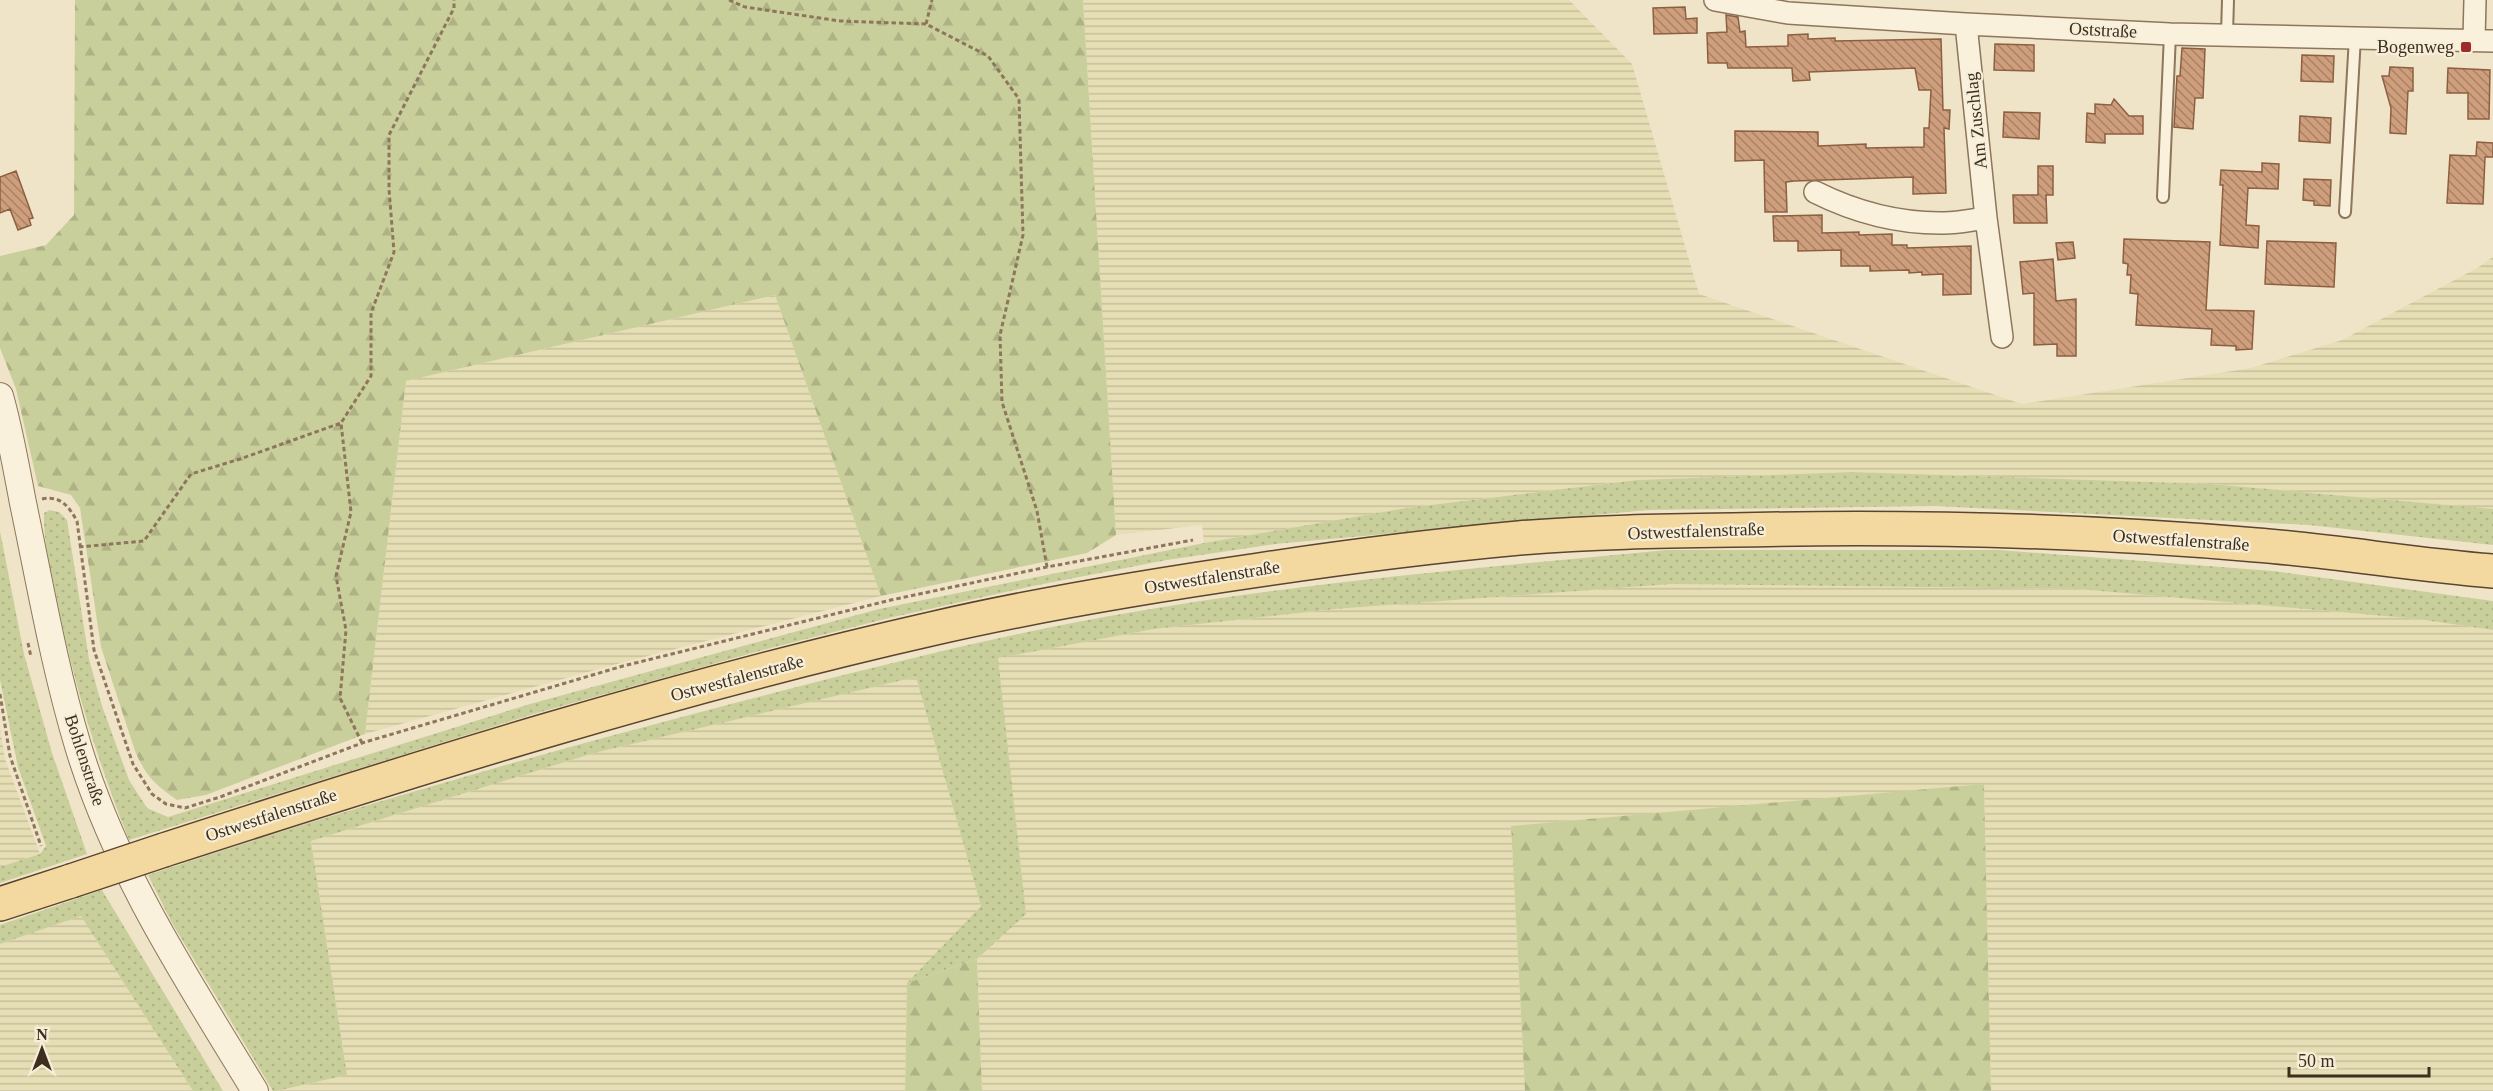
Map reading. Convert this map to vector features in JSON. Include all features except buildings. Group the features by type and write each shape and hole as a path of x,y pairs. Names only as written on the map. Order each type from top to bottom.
{"main road":[{"name":"Ostwestfalenstraße","path":"0,904 435,762 699,687 919,632 1052,604 1154,585 1384,552 1524,537 1656,531 1840,527 2007,530 2260,545 2484,572"}],"street":[{"name":"Oststraße","path":"1715,0 1788,13 1966,24 2170,34 2484,40"},
{"path":"2475,0 2484,40"},
{"name":"Am Zuschlag","path":"1966,24 1986,218 2002,337"},
{"path":"1815,192 1841,205 1895,220 1941,224 1986,218"},
{"name":"Bohlenstraße","path":"0,396 52,643 78,746 105,822 153,923 255,1091"}],"lane":[{"path":"2227,34 2228,0"},
{"path":"2163,197 2170,34"},
{"path":"2345,212 2355,37"}],"path":[{"path":"79,547 144,541 191,474 340,423 371,376 371,314 393,252 388,189 388,135 454,8 454,0"},
{"path":"729,0 745,7 840,21 926,24 988,56 1019,99 1023,235 1000,335 1002,402 1037,511 1047,567"},
{"path":"926,24 932,0"},
{"path":"340,423 351,512 336,576 345,630 340,698 362,743"},
{"path":"23,502 47,498 57,500 68,506 76,521 94,650 133,764 152,794 166,804 185,808 362,743 623,666 891,600 1047,567 1193,540"},
{"path":"0,694 10,756 40,846"}],"shaded area":[{"path":"1083,0 1569,0 1632,64 1699,294 2022,404 2251,368 2342,340 2479,267 2493,257 2493,509 2211,484 1852,472 1637,480 1406,508 1204,543 1202,525 1116,535"},
{"path":"775,295 881,596 613,665 365,734 406,381"},
{"path":"1672,584 2078,589 2418,619 2493,630 2493,1091 1991,1091 1984,785 1511,826 1525,1091 982,1091 977,959 1026,914 997,658 1154,629 1335,609"},
{"path":"916,677 981,906 907,983 905,1091 276,1091 347,1075 311,841 594,753"},
{"path":"0,728 5,759 40,854 0,867"},
{"path":"81,916 193,1091 0,1091 0,944"}],"green space":[{"path":"75,0 1083,0 1116,535 1087,553 881,596 775,295 406,381 365,734 206,795 177,800 152,779 135,751 101,647 80,508 71,495 38,486 16,389 0,348 0,256 46,245 74,215"},
{"path":"1852,472 2211,484 2493,509 2493,545 2309,525 1935,506 1649,510 1275,544 1167,560 1033,586 889,618 763,650 537,713 129,840 107,781 79,691 63,630 44,524 44,513 50,510 59,512 67,520 89,659 102,706 129,780 147,808 168,817 530,704 879,609 1204,543 1406,508 1637,480"},
{"path":"0,531 24,654 52,753 87,854 0,883 0,867 40,854 46,846 18,767 0,680"},
{"path":"1667,550 1999,550 2273,571 2493,601 2493,630 2418,619 2078,589 1672,584 1335,609 1154,629 998,658 1026,914 977,959 907,983 981,906 916,677 594,753 311,841 347,1075 276,1091 273,1091 172,923 148,875 363,807 581,744 880,666 1035,630 1205,600 1271,591"},
{"path":"1984,784 1991,1091 1525,1091 1511,826"},
{"path":"102,890 223,1091 193,1091 81,916 0,944 0,925"},
{"path":"977,959 982,1091 905,1091 907,983"}],"place":[{"name":"Bogenweg","path":"2466,47"}]}
